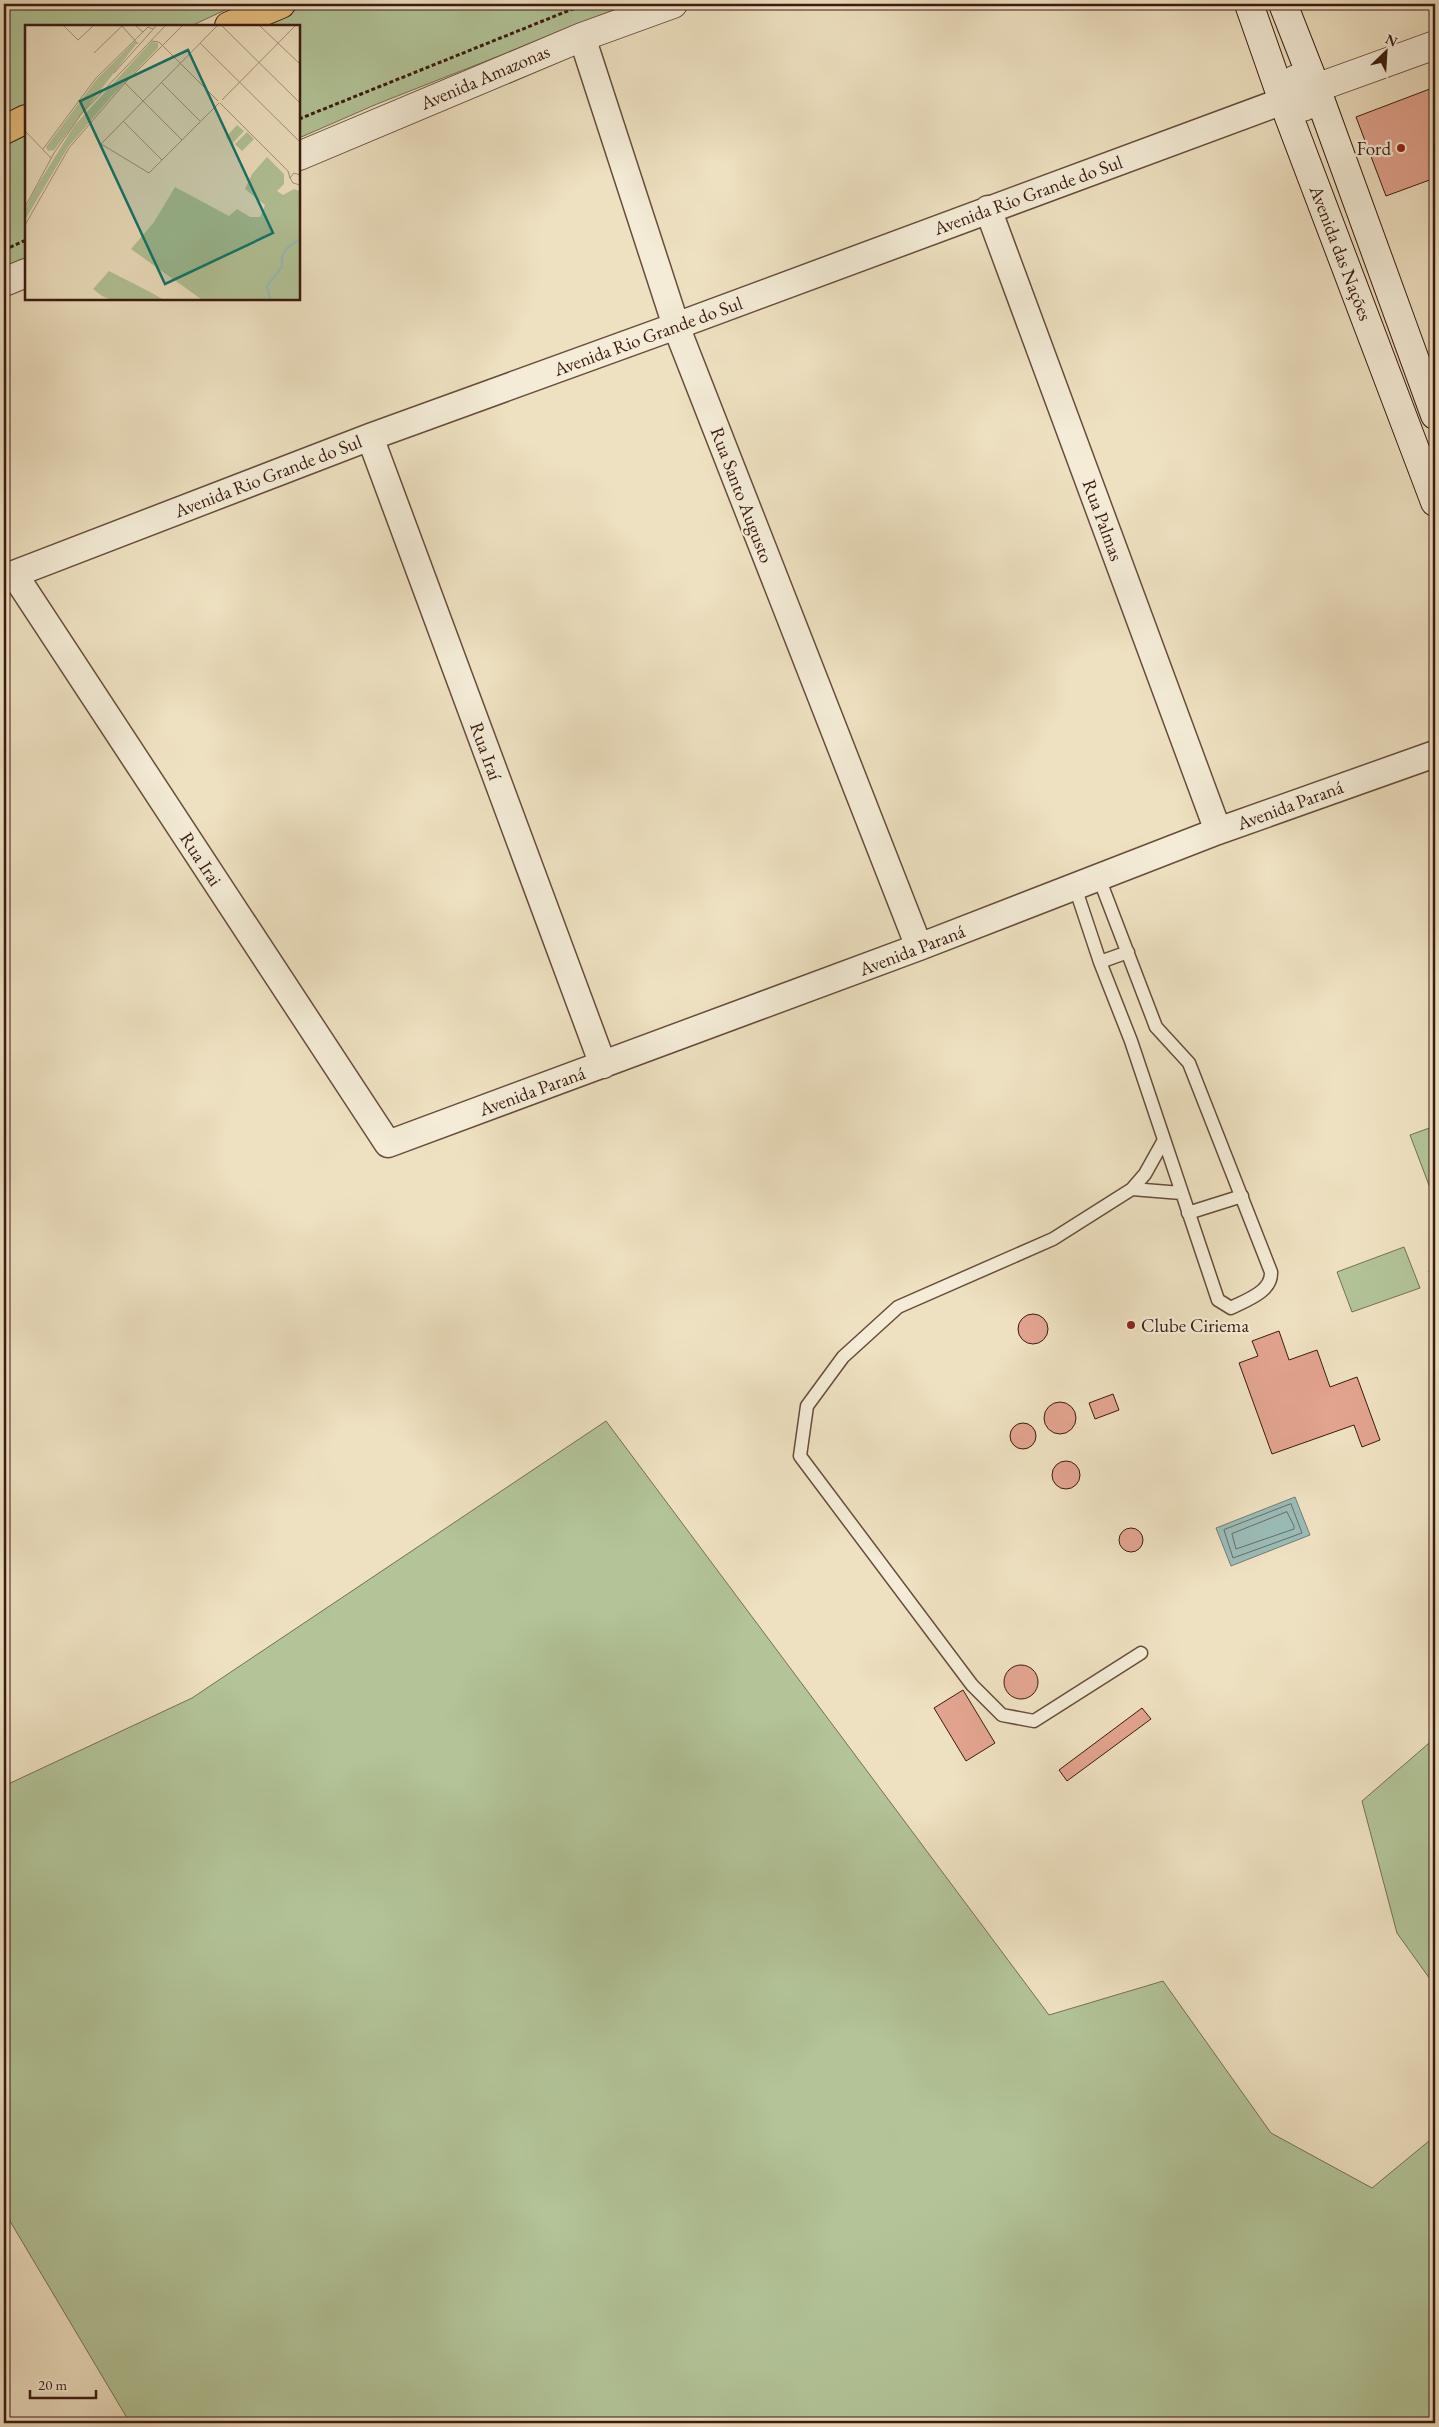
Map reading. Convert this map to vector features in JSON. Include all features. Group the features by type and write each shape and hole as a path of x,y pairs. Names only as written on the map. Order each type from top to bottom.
{"highway":[{"path":"231,25 281,4"},
{"path":"4,130 25,120"}],"main road":[{"name":"Avenida Amazonas","path":"300,156 582,37 673,4"},
{"name":"Avenida das Nações","path":"1249,4 1283,100 1435,502"},
{"name":"Avenida das Nações","path":"1283,4 1316,88 1435,416"},
{"path":"1283,100 1285,90 1292,80 1304,79 1316,88 1435,45"},
{"path":"4,282 25,272"}],"street":[{"name":"Rua Santo Augusto","path":"582,37 676,326 919,947"},
{"name":"Avenida Rio Grande do Sul","path":"14,574 370,437 676,326 1283,100"},
{"name":"Rua Palmas","path":"988,210 1218,831"},
{"name":"Rua Iraí","path":"370,437 603,1065"},
{"name":"Rua Irai","path":"14,574 388,1144"},
{"name":"Avenida Paraná","path":"388,1144 919,947 1218,831 1435,754"}],"lane":[{"path":"1075,887 1100,962 1131,1041 1218,1300 1231,1308 1266,1288 1271,1279 1271,1272 1189,1062 1156,1027 1099,878"},
{"path":"1100,962 1128,952"},
{"path":"1141,1653 1034,1721 1002,1715 972,1685 800,1456 807,1406 842,1357 898,1307 1053,1239 1132,1190 1145,1174 1164,1140"},
{"path":"1132,1190 1181,1193"},
{"path":"1188,1213 1242,1196"}],"path":[{"path":"300,120 585,4"},
{"path":"4,250 25,240"}],"green space":[{"path":"4,4 238,4 193,25 25,25 25,106 4,116"},
{"path":"310,4 631,4 377,104 300,138 300,25 260,25"},
{"path":"25,132 25,258 4,268 4,142"},
{"path":"1435,1126 1435,1201 1410,1135"},
{"path":"1404,1247 1420,1288 1352,1312 1337,1272"},
{"path":"606,1421 1049,2015 1163,1981 1271,2133 1372,2188 1435,2136 1435,2423 130,2423 4,2211 4,1786 192,1698"},
{"path":"1435,1738 1435,1986 1397,1933 1362,1801"}],"water":[{"path":"1295,1497 1310,1535 1231,1566 1216,1528"}],"building":[{"name":"Ford","path":"1435,87 1435,178 1386,196 1356,117"},
{"path":"1435,1269 1435,1289 1429,1271"},
{"path":"1033,1314 1039,1315 1047,1323 1047,1335 1039,1343 1033,1344 1027,1343 1019,1335 1018,1329 1019,1323 1027,1315"},
{"path":"1279,1331 1289,1360 1317,1350 1330,1387 1357,1377 1380,1440 1362,1447 1354,1425 1272,1454 1239,1363 1258,1356 1252,1341"},
{"path":"1113,1394 1119,1410 1095,1419 1089,1403"},
{"path":"1060,1402 1071,1407 1076,1418 1071,1429 1060,1434 1049,1429 1044,1418 1049,1407"},
{"path":"1023,1423 1032,1427 1036,1436 1032,1445 1023,1449 1014,1445 1010,1436 1014,1427"},
{"path":"1066,1461 1076,1465 1080,1475 1076,1485 1066,1489 1056,1485 1052,1475 1056,1465"},
{"path":"1131,1528 1140,1531 1143,1540 1140,1549 1131,1552 1122,1549 1119,1540 1122,1531"},
{"path":"1021,1665 1028,1666 1033,1670 1037,1675 1037,1689 1033,1694 1028,1698 1021,1699 1014,1698 1009,1694 1005,1689 1004,1682 1005,1675 1009,1670 1014,1666"},
{"path":"963,1690 995,1743 966,1761 934,1708"},
{"path":"1142,1708 1151,1719 1067,1781 1059,1770"}],"place":[{"name":"Ford","path":"1401,148"},
{"name":"Clube Ciriema","path":"1131,1325"}]}
